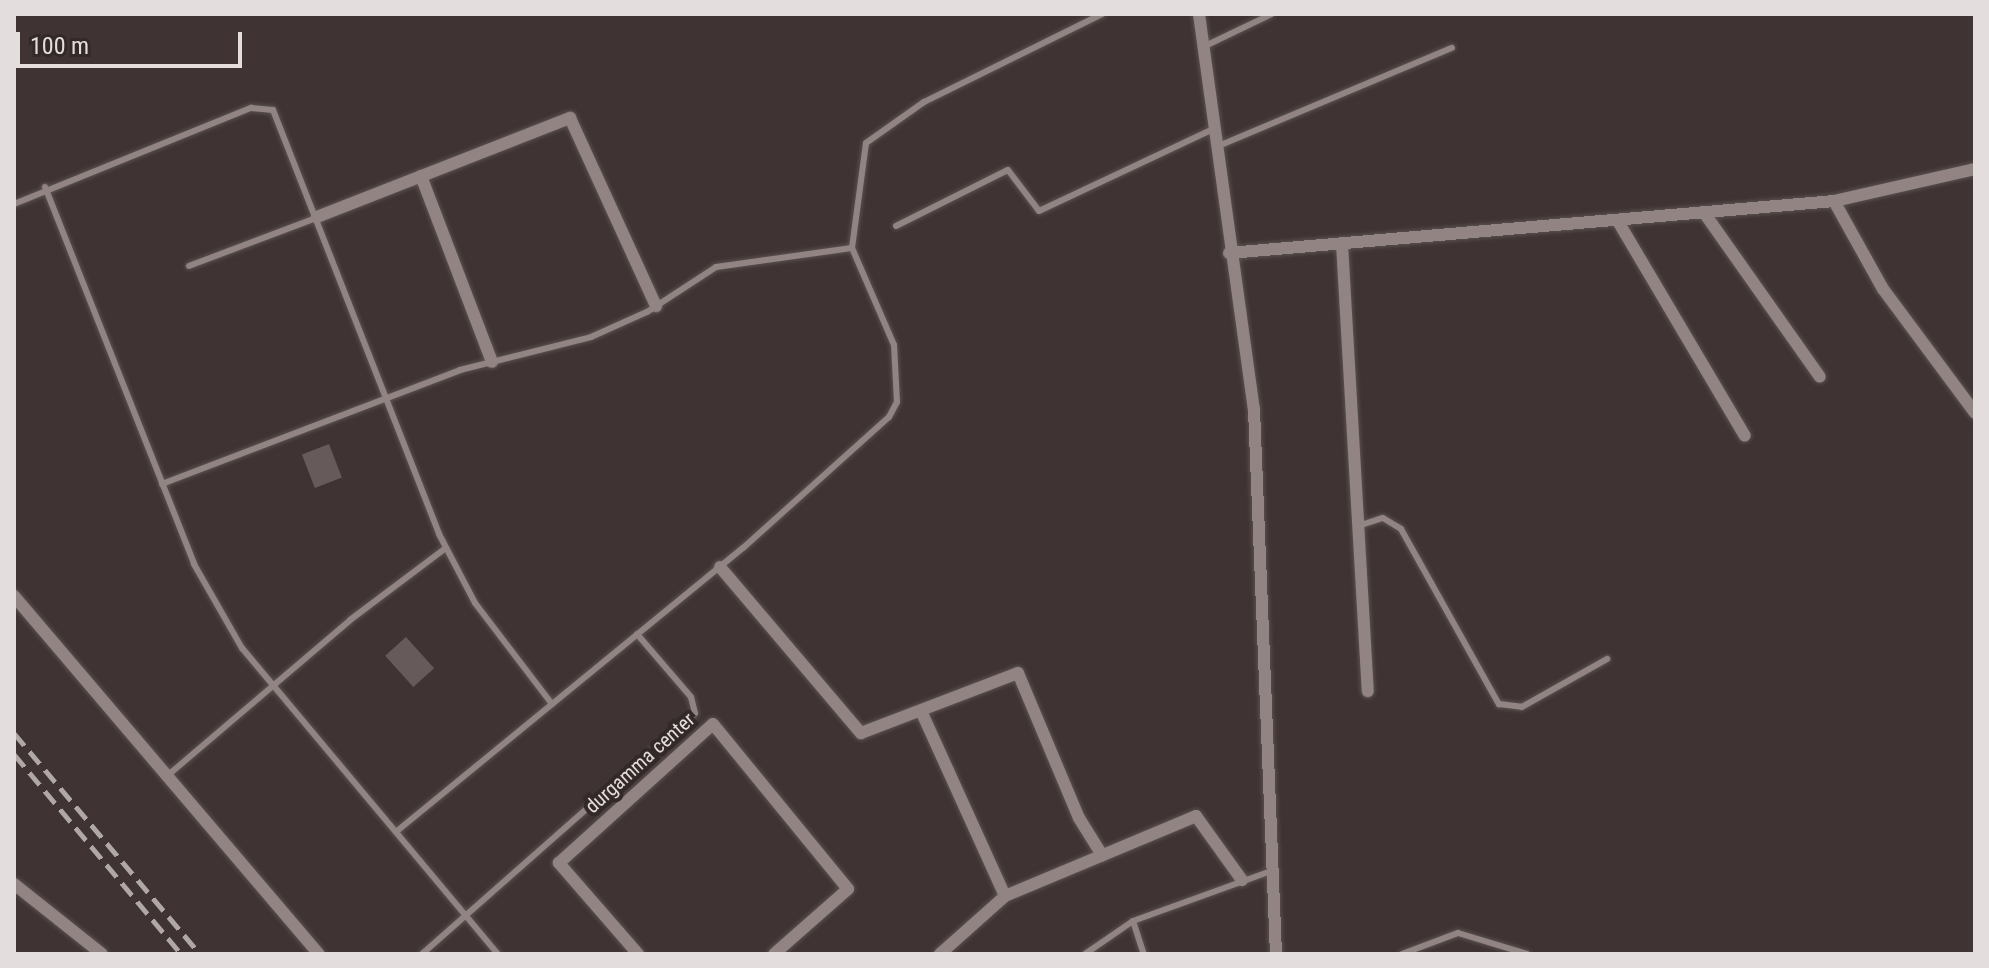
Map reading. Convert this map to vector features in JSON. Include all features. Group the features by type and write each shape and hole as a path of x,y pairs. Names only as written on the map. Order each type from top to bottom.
{"street":[{"path":"1199,14 1229,253 1254,409 1268,872 1276,954"},
{"path":"317,217 570,118 656,306"},
{"path":"1229,253 1619,223 1834,201 1975,169"},
{"path":"421,176 492,362"},
{"path":"1834,201 1883,289 1975,413"},
{"path":"1705,214 1820,377"},
{"path":"1619,223 1745,436"},
{"path":"1342,244 1354,527 1368,691"},
{"path":"720,567 861,733 922,713 1018,673 1079,818 1102,855"},
{"path":"14,596 319,954"},
{"path":"922,713 1005,896"},
{"name":"durgamma center","path":"638,954 559,863 713,724 848,889 774,954"},
{"path":"940,954 1005,896 1196,816 1242,880"},
{"path":"14,884 102,954"}],"lane":[{"path":"397,831 720,567 889,417 897,402 894,345 852,248 866,143 924,102 1102,14"},
{"path":"1203,47 1272,14"},
{"path":"1216,147 1452,48"},
{"path":"14,204 45,187 265,105 277,115 446,548 475,603 552,704"},
{"path":"896,226 1008,170 1039,211 1213,129"},
{"path":"45,187 194,564 242,648 498,954"},
{"path":"189,266 317,217"},
{"path":"162,484 388,396 492,362 591,337 656,306 735,261 852,248"},
{"path":"1354,527 1383,518 1401,529 1499,704 1522,707 1607,659"},
{"path":"167,776 272,684 446,548"},
{"path":"422,954 695,713 691,697 637,634"},
{"path":"1085,954 1133,921 1268,872"},
{"path":"1133,921 1144,954"},
{"path":"1402,954 1458,933 1527,954"}],"building":[{"path":"329,444 342,478 315,488 302,454"},
{"path":"406,637 434,668 413,687 385,656"}],"railway":[{"path":"14,733 200,954"},
{"path":"14,754 181,954"}]}
